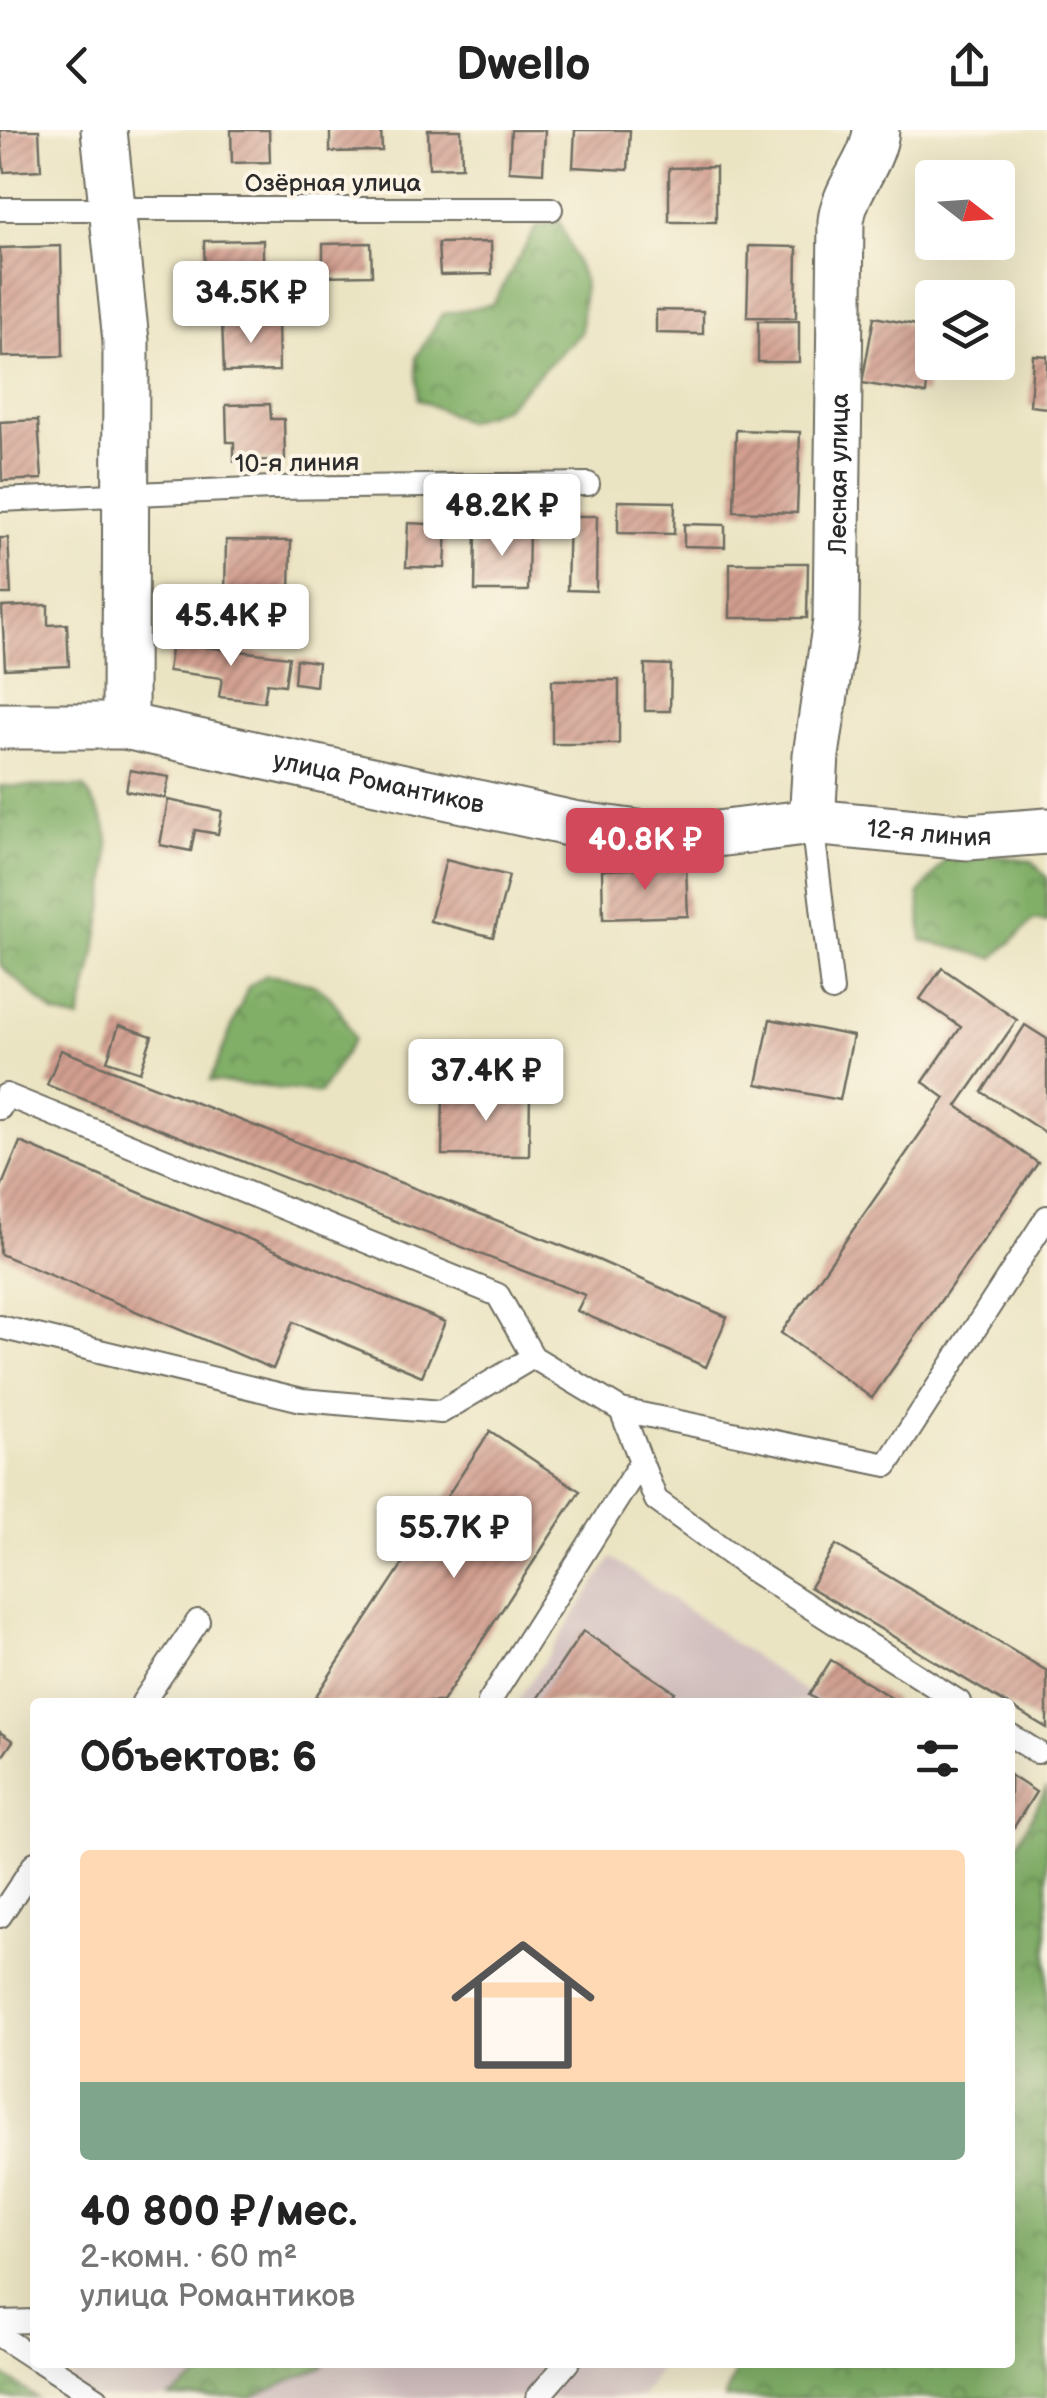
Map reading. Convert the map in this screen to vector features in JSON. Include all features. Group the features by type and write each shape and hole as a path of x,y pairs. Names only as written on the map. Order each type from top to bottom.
{"street":[{"path":"0,726 125,726 126,340 104,130"},
{"name":"Лесная улица","path":"812,822 816,754 836,621 840,222 843,203 866,162 876,130"},
{"name":"улица Романтиков","path":"125,726 572,824 693,837 812,822"},
{"name":"12-я линия","path":"812,822 968,837 1047,831"}],"lane":[{"name":"Озёрная улица","path":"0,209 551,209"},
{"name":"10-я линия","path":"0,500 273,488 588,484"},
{"path":"812,822 832,990"},
{"path":"0,1108 6,1095 498,1295 533,1357 621,1410 887,1465 1047,1217"},
{"path":"0,1327 302,1400 441,1412 533,1357"},
{"path":"621,1410 656,1500 752,1570 954,1698"},
{"path":"492,1698 641,1462"},
{"path":"146,1698 198,1621"},
{"path":"1015,1738 1037,1752"},
{"path":"0,1916 30,1871"},
{"path":"0,2322 30,2320"},
{"path":"0,2336 30,2356"},
{"path":"49,2368 97,2398"},
{"path":"537,2398 563,2368"}],"shaded area":[{"path":"612,1558 814,1698 520,1698"},
{"path":"78,2368 661,2368 641,2398 57,2398"}],"green space":[{"path":"559,221 584,281 581,333 504,408 466,422 418,399 416,357 442,314 493,304 536,227"},
{"path":"0,786 84,787 106,828 105,895 79,1020 55,1014 0,965"},
{"path":"953,850 1032,861 1047,878 1047,923 1034,920 994,958 922,940 919,894"},
{"path":"266,975 299,980 322,990 339,1008 354,1039 320,1093 210,1081 248,987"},
{"path":"1047,1787 1047,2398 725,2398 737,2368 1015,2368 1015,1848"},
{"path":"215,2368 319,2368 252,2397 169,2397"},
{"path":"0,2373 37,2398 0,2398"}],"building":[{"path":"0,130 39,130 41,170 4,172"},
{"path":"231,130 269,130 270,162 232,163"},
{"path":"330,130 381,130 382,151 330,152"},
{"path":"428,130 461,130 462,167 429,168"},
{"path":"511,130 545,130 543,173 509,171"},
{"path":"575,130 630,130 628,170 573,167"},
{"path":"716,167 716,222 669,222 669,168"},
{"path":"263,240 263,284 205,284 204,241"},
{"path":"491,242 492,274 440,275 438,243"},
{"path":"371,243 372,275 323,276 323,244"},
{"path":"61,246 63,356 2,357 0,248"},
{"path":"749,246 797,247 796,318 747,317"},
{"path":"656,310 703,311 703,334 656,333"},
{"path":"874,317 915,325 915,380 927,380 926,394 862,383"},
{"path":"278,319 279,371 224,372 222,321"},
{"path":"758,321 799,321 799,362 758,362"},
{"path":"1033,355 1047,356 1047,408 1030,406"},
{"path":"270,404 271,419 284,419 285,460 234,461 234,442 227,442 226,405"},
{"path":"38,420 42,479 2,481 0,422"},
{"path":"736,430 800,432 797,513 734,511"},
{"path":"618,501 675,502 674,534 618,533"},
{"path":"569,516 597,516 596,591 567,590"},
{"path":"408,523 447,525 445,568 406,567"},
{"path":"684,524 725,525 725,547 684,546"},
{"path":"476,526 529,527 528,591 475,591"},
{"path":"0,538 8,538 11,594 0,594"},
{"path":"226,540 291,541 290,595 225,595"},
{"path":"730,563 808,563 807,618 730,618"},
{"path":"48,605 48,625 67,624 69,666 5,669 2,607"},
{"path":"172,643 289,657 285,685 267,683 264,702 219,697 222,678 168,671"},
{"path":"296,659 318,662 316,686 294,683"},
{"path":"645,664 671,665 670,711 645,711"},
{"path":"552,680 619,680 619,744 552,744"},
{"path":"130,770 169,777 165,798 126,791"},
{"path":"168,800 222,811 218,834 195,830 191,851 160,845"},
{"path":"446,860 509,876 493,937 430,921"},
{"path":"686,867 688,916 603,919 602,870"},
{"path":"942,968 1017,1020 957,1106 1038,1163 872,1398 781,1333 945,1098 923,1082 961,1027 920,999"},
{"path":"770,1019 853,1036 840,1100 757,1084"},
{"path":"119,1025 152,1036 140,1072 107,1061"},
{"path":"1025,1025 1047,1039 1047,1134 982,1092"},
{"path":"61,1050 598,1260 727,1317 706,1367 577,1311 585,1295 47,1085"},
{"path":"443,1092 530,1093 529,1156 442,1155"},
{"path":"20,1142 445,1322 422,1376 293,1322 273,1369 0,1254 0,1190"},
{"path":"490,1431 580,1491 445,1698 315,1698"},
{"path":"836,1545 1047,1671 1047,1728 1015,1709 1015,1698 997,1698 810,1587"},
{"path":"583,1631 675,1692 671,1698 538,1698"},
{"path":"831,1660 892,1698 814,1698 809,1695"},
{"path":"0,1732 13,1741 0,1760"},
{"path":"1015,1778 1036,1792 1015,1825"}]}
